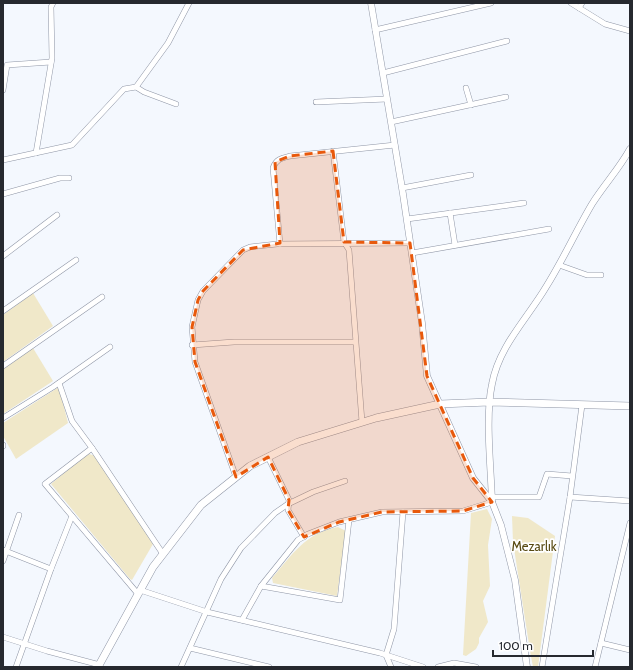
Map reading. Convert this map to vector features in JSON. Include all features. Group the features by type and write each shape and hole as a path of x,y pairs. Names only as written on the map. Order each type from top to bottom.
{"main road":[{"path":"99,666 153,567 200,505 250,466 298,442 362,422 440,404 489,402 630,406"}],"street":[{"path":"36,153 51,62 51,8 53,3"},
{"path":"136,87 168,43 189,3"},
{"path":"371,3 407,219 427,376 473,478 492,500"},
{"path":"375,30 491,3"},
{"path":"571,3 605,24 630,31"},
{"path":"579,8 582,3"},
{"path":"383,74 507,41"},
{"path":"3,90 7,65 51,62"},
{"path":"3,160 72,145 124,89 136,87 144,92 176,104"},
{"path":"466,88 470,105"},
{"path":"391,122 506,97"},
{"path":"316,102 387,99"},
{"path":"280,244 273,168 274,162 280,158 290,156 395,145"},
{"path":"527,667 515,580 501,525 492,500 489,402 492,383 499,358 512,335 546,287 593,204 617,172 630,149"},
{"path":"333,151 344,242 349,250 362,422"},
{"path":"402,188 471,175"},
{"path":"3,194 60,178 69,178"},
{"path":"407,219 524,203"},
{"path":"450,213 455,245"},
{"path":"3,256 58,215"},
{"path":"412,253 549,229"},
{"path":"236,477 195,362 192,345 192,327 198,300 203,291 243,250 250,247 280,244 344,242 410,243"},
{"path":"3,311 76,260"},
{"path":"559,265 587,275 601,275"},
{"path":"3,366 102,297"},
{"path":"192,345 234,342 355,342"},
{"path":"3,418 59,383 110,347"},
{"path":"59,383 72,421 92,448 163,554"},
{"path":"542,667 570,497 582,405"},
{"path":"92,448 45,484 139,592 207,612 386,654 422,667"},
{"path":"268,457 289,500 288,510 304,537"},
{"path":"242,620 261,586 298,540 304,537 339,522 382,512 463,511 492,500 539,497 547,474 572,476"},
{"path":"181,667 221,579 242,548 275,513 288,504 313,492 345,481"},
{"path":"570,497 630,501"},
{"path":"391,667 386,654 394,629 403,512"},
{"path":"3,560 19,515"},
{"path":"16,667 51,569 72,516"},
{"path":"261,586 340,600 349,520"},
{"path":"595,667 630,523"},
{"path":"5,551 51,569"},
{"path":"3,637 99,666"},
{"path":"601,643 630,650"},
{"path":"190,648 269,667"},
{"path":"438,667 454,663 476,667"}],"highlighted area":[{"path":"333,151 344,242 410,243 427,376 473,478 492,502 463,511 382,512 339,522 304,537 288,510 289,500 268,457 236,477 195,362 192,327 198,300 203,291 243,250 280,243 275,162 290,156"}],"green space":[{"path":"33,293 53,326 3,362 3,315"},
{"path":"33,348 53,381 3,414 3,369"},
{"path":"59,387 68,423 16,459 3,436 3,423"},
{"path":"89,454 96,456 153,544 132,580 51,484"},
{"path":"487,509 492,519 488,545 490,586 483,601 488,622 479,638 479,643 476,649 466,656 463,655 471,513"},
{"name":"Mezarlık","path":"512,516 528,518 555,536 538,667 533,667 530,651 513,542"},
{"path":"338,527 346,531 337,596 273,583 272,578 300,546 317,534"}]}
